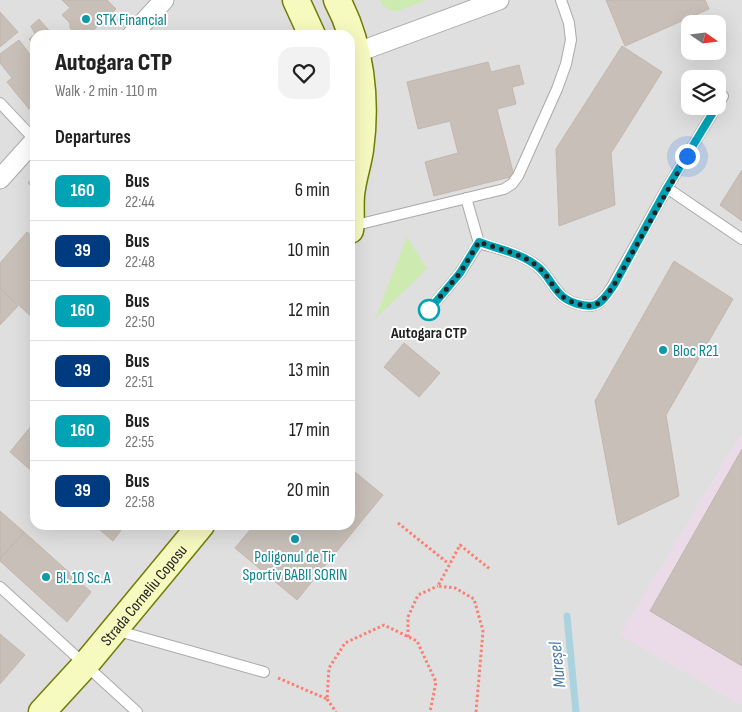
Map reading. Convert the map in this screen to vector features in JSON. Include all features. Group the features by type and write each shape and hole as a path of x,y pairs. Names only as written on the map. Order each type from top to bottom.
{"main road":[{"path":"296,0 310,30"},
{"path":"338,0 347,18 349,30"},
{"path":"355,63 363,104 360,151 355,171"},
{"name":"Strada Corneliu Coposu","path":"42,712 86,664 197,530"}],"street":[{"path":"137,30 164,0"},
{"path":"355,52 499,0"},
{"path":"0,179 30,146"}],"lane":[{"path":"355,225 504,189 512,184 518,176 557,89 566,64 571,40 569,24 561,0"},
{"path":"0,103 30,135"},
{"path":"479,242 536,264 562,296 572,302 582,305 595,305 604,298 614,285 667,188 711,115"},
{"path":"667,188 742,239"},
{"path":"429,310 460,273 479,242 466,198"},
{"path":"0,587 137,712"},
{"path":"114,630 264,672"}],"path":[{"path":"398,523 449,564"},
{"path":"438,586 460,545 491,570"},
{"path":"408,636 408,617 418,596 438,586 455,588 474,599 483,630 476,712"},
{"path":"327,699 329,668 345,643 384,625 417,641 436,682 430,712"},
{"path":"264,672 327,699 336,712"}],"shaded area":[{"path":"0,0 742,0 742,433 621,635 742,705 742,712 0,712"},
{"path":"742,433 742,705 620,635"}],"green space":[{"path":"379,0 426,0 395,12 383,6"},
{"path":"407,237 427,269 375,319"}],"building":[{"name":"STK Financial","path":"62,0 107,0 116,9 93,30 72,30 70,23 62,15 70,8"},
{"path":"606,0 705,0 709,9 695,15 681,15 681,21 625,46"},
{"path":"0,12 18,32 0,47"},
{"path":"39,19 49,30 33,30 31,26"},
{"path":"19,40 30,54 29,109 7,82 12,78 0,63 0,54"},
{"path":"622,46 662,72 611,153 615,205 559,226 556,149"},
{"path":"488,62 491,72 519,65 524,84 512,87 516,104 497,109 514,176 434,196 425,162 458,153 450,121 418,129 407,82"},
{"path":"742,170 742,221 720,205"},
{"path":"27,232 30,235 30,315 0,288 0,263"},
{"name":"Bloc R21","path":"674,261 733,299 666,415 679,496 618,525 595,401"},
{"path":"0,288 18,306 0,325"},
{"name":"Autogara CTP","path":"404,343 440,373 419,397 384,367"},
{"path":"30,427 30,470 10,452"},
{"path":"742,449 742,666 650,611"},
{"name":"Poligonul de Tir Sportiv BABII SORIN","path":"355,472 383,495 355,529"},
{"path":"0,511 24,532 0,559"},
{"path":"100,530 121,530 113,541"},
{"name":"Poligonul de Tir Sportiv BABII SORIN","path":"250,530 354,530 297,600 235,548"},
{"name":"Bl. 10 Sc.A","path":"24,532 91,592 67,622 0,561"},
{"path":"0,634 25,655 0,684"}],"waterway":[{"name":"Mureșel","path":"567,616 576,712"}],"bus line":[{"name":"160","path":"429,310 460,273 471,258 479,242 536,264 562,296 572,302 582,305 595,305 604,298 614,285 667,188 712,115"}],"place":[{"name":"STK Financial","path":"86,19"},
{"name":"Autogara CTP","path":"429,310"},
{"name":"Bloc R21","path":"663,350"},
{"name":"Poligonul de Tir Sportiv BABII SORIN","path":"295,539"},
{"name":"Bl. 10 Sc.A","path":"46,577"}],"route":[{"path":"429,310 460,273 471,258 479,242 536,264 562,296 572,302 582,305 595,305 604,298 614,285 667,188 687,156"}]}
